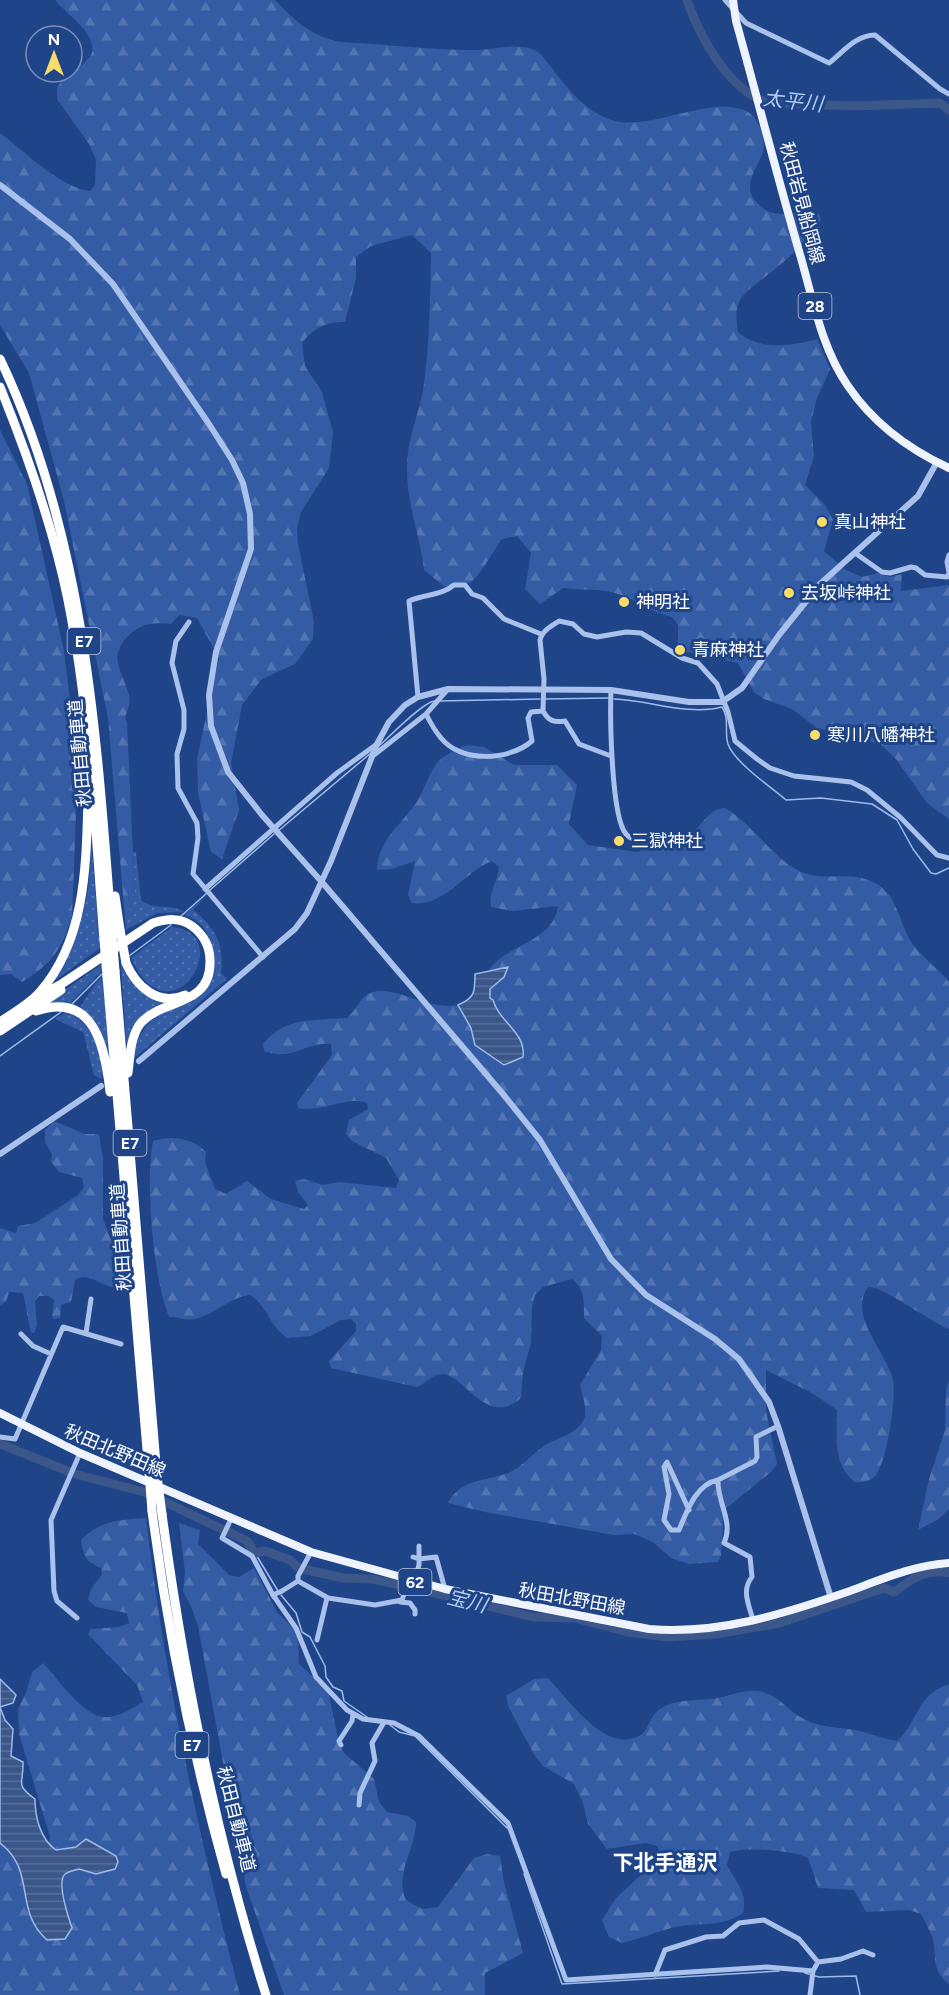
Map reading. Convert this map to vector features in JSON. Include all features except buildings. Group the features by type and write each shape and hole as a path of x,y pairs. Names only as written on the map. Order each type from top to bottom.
{"highway":[{"name":"秋田自動車道","path":"0,359 45,475 75,595 94,713 112,935 111,974 120,1158 157,1512 195,1721 266,1995"},
{"name":"秋田自動車道","path":"0,387 35,477 67,597 78,656 112,935"},
{"path":"29,1002 40,992 63,956 80,905 87,848 89,752"},
{"path":"0,1022 153,923 178,920 199,931 210,952 208,975 196,993 148,1017 139,1025 130,1053 125,1090"},
{"path":"0,1031 23,1016 146,932 160,926 175,924 194,933 201,942 204,967 199,982 190,992 169,999 150,993 138,984 126,963 112,935"},
{"name":"秋田自動車道","path":"111,974 125,1090 153,1475"},
{"path":"23,1016 50,1007 62,1006 80,1012 96,1031 107,1065 120,1158"}],"main road":[{"name":"秋田岩見船岡線","path":"733,0 750,74 803,267 834,359 846,384 872,416 902,442 949,468"},
{"name":"秋田北野田線","path":"0,1413 80,1453 310,1552 409,1584 649,1629 676,1630 728,1626 831,1598 923,1566 949,1563"}],"street":[{"path":"725,0 746,22 829,63 856,40 863,36 875,35 949,94"},
{"path":"0,185 70,239 113,284 221,442 243,483 250,514 251,549 216,652 209,695 209,714 228,772 540,1140 611,1259 646,1295 715,1339 739,1359 769,1402 831,1598"},
{"path":"139,1061 295,929 307,913 389,722 418,697 448,689 544,695 611,690 688,702 722,702 742,688 806,600 918,496 937,462"},
{"path":"855,553 882,572 890,573 916,567 925,575 947,577 949,555"},
{"path":"418,697 409,601 429,593 446,592 454,585 465,585 472,594 483,598 504,619 541,634"},
{"path":"541,634 559,621 573,624 584,634 597,636 626,632 641,633 706,669 717,684 722,702 728,712 735,741 770,768 815,780 851,782 867,790 900,817 937,855 949,858"},
{"path":"189,622 176,641 172,663 184,710 184,729 177,754 178,788 196,823 198,838 193,874 263,957"},
{"path":"541,634 543,711 548,719 556,722 564,721 579,744 611,756"},
{"path":"374,755 426,714 448,689"},
{"path":"611,690 611,756 620,822 625,833 635,840 647,842"},
{"path":"426,714 441,740 460,753 498,756 523,748 532,741 528,718 531,712 543,711"},
{"path":"204,889 337,773 378,744"},
{"path":"0,1154 101,1086"},
{"path":"86,1333 91,1299"},
{"path":"0,1437 15,1439 63,1327 121,1344"},
{"path":"21,1334 33,1346 51,1354"},
{"path":"688,1510 667,1462 664,1467 669,1494 664,1511 666,1526 671,1530 679,1530 699,1491 708,1482 718,1480 755,1461 758,1457 754,1444 756,1437 778,1426"},
{"path":"77,1618 57,1601 54,1591 51,1520 80,1453"},
{"path":"718,1480 720,1503 729,1526 724,1543 750,1557 753,1578 747,1583 746,1592 753,1620"},
{"path":"231,1519 222,1538 252,1556 274,1596 296,1628 316,1677 353,1714 419,1736 508,1823 566,1980 767,1967 813,1971"},
{"path":"399,1602 409,1584 419,1546"},
{"path":"298,1581 299,1573 310,1552"},
{"path":"416,1558 436,1557 445,1589"},
{"path":"274,1596 298,1581"},
{"path":"298,1581 327,1598 375,1605 410,1603 415,1614"},
{"path":"317,1640 327,1598"},
{"path":"341,1745 339,1741 352,1721 353,1714"},
{"path":"360,1804 360,1793 375,1761 372,1743 387,1724"},
{"path":"655,1975 665,1950 706,1937 723,1936 739,1923 754,1920 764,1920 788,1931 800,1939 818,1962"},
{"path":"818,1962 841,1959 862,1951 873,1955"},
{"path":"810,1995 813,1971 818,1962"}],"green space":[{"path":"55,0 275,0 305,27 321,36 341,42 456,50 511,47 532,49 543,56 581,102 599,115 620,122 652,120 717,107 732,107 751,114 763,137 762,155 750,184 753,197 772,213 813,213 819,214 821,220 798,249 742,296 737,310 738,332 756,342 776,345 797,344 817,339 830,369 817,398 811,422 814,456 805,485 825,505 833,520 824,551 844,569 862,577 878,573 890,577 902,574 901,591 949,585 949,819 927,803 896,759 880,744 817,728 792,709 764,699 754,692 738,663 678,650 678,625 672,617 623,596 603,591 563,588 540,604 525,589 531,553 517,536 502,539 482,570 469,583 445,587 424,570 409,495 407,460 425,373 431,253 412,235 371,246 356,257 356,278 345,322 320,327 302,343 305,366 322,392 333,432 329,468 301,512 297,528 298,544 314,622 313,639 295,664 262,679 242,705 231,763 239,810 222,859 211,852 198,793 197,758 219,658 197,618 179,615 171,624 153,623 138,628 128,636 118,651 118,665 129,698 125,718 135,896 125,919 108,718 64,501 29,373 0,325 0,133 43,168 67,183 90,191 95,185 96,160 89,144 57,99 57,87 60,84 84,84 84,62 92,52 92,44 84,30 84,24 79,24"},
{"path":"0,430 27,484 64,651 78,765 72,916 60,947 54,955 41,969 22,982 11,974 0,975"},
{"path":"468,745 484,747 514,765 557,765 577,785 569,824 588,845 638,852 657,839 681,838 689,835 714,811 725,808 743,821 776,854 794,868 811,875 865,879 885,890 896,907 914,946 949,982 949,1329 884,1292 868,1287 863,1298 862,1309 870,1332 892,1376 894,1397 884,1456 876,1475 866,1481 855,1482 842,1467 837,1449 837,1410 812,1393 766,1370 766,1411 777,1464 772,1471 724,1510 721,1555 718,1562 689,1564 671,1558 653,1542 634,1534 614,1535 485,1512 448,1503 453,1495 467,1485 513,1471 544,1446 575,1430 583,1421 585,1408 580,1385 601,1350 602,1336 584,1318 582,1292 572,1279 543,1287 535,1295 532,1307 531,1343 523,1372 521,1398 509,1406 497,1407 487,1404 450,1376 442,1374 417,1387 331,1368 329,1361 356,1331 356,1324 351,1319 341,1320 311,1336 287,1338 250,1295 237,1298 196,1319 169,1317 163,1300 155,1255 150,1205 153,1141 174,1138 200,1147 206,1152 205,1162 215,1189 226,1194 247,1181 271,1199 304,1209 308,1205 298,1192 295,1181 304,1179 323,1185 339,1182 396,1188 399,1180 386,1158 352,1141 346,1134 349,1120 368,1109 367,1103 351,1101 316,1108 298,1108 297,1103 332,1055 331,1044 321,1044 291,1053 274,1054 264,1051 263,1044 272,1035 291,1024 347,1018 364,997 374,992 386,991 439,1005 453,1006 466,1002 480,989 496,962 542,933 555,917 558,906 513,911 491,907 491,897 499,867 492,861 444,895 423,903 412,903 408,895 415,861 392,869 377,870 387,839 419,798 436,764 455,750"},
{"path":"91,841 100,948 50,984 77,933 82,916 89,881"},
{"path":"133,852 136,852 141,900 152,906 173,908 184,912 157,913 126,930 125,919 135,896"},
{"path":"207,895 193,910 201,916 217,937 222,963 221,973 227,979 133,1059 139,1037 150,1022 201,992 207,982 213,959 209,937 203,927 184,915"},
{"path":"172,927 191,934 199,947 199,963 191,978 179,988 163,991 147,982 131,958"},
{"path":"102,964 102,971 71,1002 80,1007 96,983 103,977 112,1069 99,1031 58,1003 46,1003"},
{"path":"121,964 138,987 178,998 154,1011 129,1043 126,1042"},
{"path":"67,1011 84,1023 94,1037 103,1075 101,1079 94,1075 83,1032 55,1019"},
{"path":"54,1121 85,1134 99,1134 103,1159 103,1219 113,1245 116,1287 80,1277 75,1280 71,1302 61,1305 60,1318 54,1319 52,1316 54,1300 49,1296 39,1296 35,1301 37,1325 34,1333 31,1333 23,1293 9,1292 6,1302 0,1305 0,1228 16,1233 18,1226 35,1223 78,1195 84,1187 82,1178 59,1172 51,1162 52,1154 45,1142 45,1130"},
{"path":"949,1380 949,1509 939,1519 918,1530 929,1479 945,1430 946,1390"},
{"path":"146,1518 173,1698 197,1818 240,1995 0,1995 0,1817 47,1862 50,1837 19,1734 18,1709 26,1693 32,1672 43,1663 81,1705 100,1716 118,1715 143,1702 137,1685 88,1634 91,1629 119,1627 129,1623 127,1613 96,1607 88,1600 90,1591 102,1574 101,1568 86,1558 81,1540 96,1528 111,1522"},
{"path":"179,1523 200,1530 198,1544 229,1575 239,1577 254,1568 277,1612 298,1633 299,1664 328,1690 339,1743 344,1753 374,1779 379,1802 387,1812 408,1816 416,1822 413,1842 404,1871 403,1890 406,1900 422,1909 438,1907 474,1858 487,1854 500,1856 504,1882 523,1953 485,1973 485,1995 284,1995 246,1887 198,1626 183,1591 185,1572"},
{"path":"548,1678 590,1723 616,1738 629,1739 642,1734 656,1712 667,1705 758,1691 771,1695 798,1716 815,1724 854,1730 897,1741 930,1695 949,1684 949,1984 936,1967 934,1943 921,1914 909,1910 866,1912 854,1890 818,1888 808,1858 781,1851 737,1850 730,1852 727,1865 744,1899 743,1913 734,1918 717,1923 671,1928 622,1943 609,1937 602,1920 616,1898 654,1863 660,1852 657,1846 646,1843 607,1849 588,1824 583,1803 574,1784 543,1766 535,1756 509,1708 506,1696 534,1679"}],"shaded area":[{"path":"508,967 504,977 490,989 490,998 520,1041 523,1057 504,1065 475,1045 471,1028 458,1005 468,1000 473,994 475,974"},
{"path":"0,1679 16,1695 13,1703 0,1707"},
{"path":"0,1707 5,1720 13,1729 11,1756 23,1762 22,1786 35,1799 36,1814 46,1840 56,1850 76,1847 86,1839 116,1856 118,1862 115,1869 96,1874 79,1869 65,1874 62,1892 72,1928 65,1939 47,1940 37,1928 27,1904 18,1866 11,1854 0,1843"}],"waterway":[{"name":"太平川","path":"687,0 708,45 728,74 740,87 768,103 856,106 940,103 949,110"},
{"path":"545,699 609,698"},
{"path":"440,701 540,699"},
{"path":"614,699 682,709 722,707 726,716 728,744 737,759 786,800 821,798 872,804 897,820 913,849 931,873 936,874 949,868"},
{"path":"379,746 415,713 435,701"},
{"path":"278,831 371,753"},
{"path":"210,890 274,834"},
{"path":"181,916 207,893"},
{"path":"129,956 171,925"},
{"path":"72,1004 102,974"},
{"path":"0,1056 61,1012"},
{"name":"宝川","path":"0,1444 75,1474 144,1492 247,1541 255,1553 265,1551 290,1560 299,1568 343,1578 371,1579 397,1584 533,1617 575,1618 628,1632 668,1637 716,1634 780,1623 884,1588 894,1592 926,1573 949,1573"},
{"path":"255,1553 278,1591"},
{"path":"281,1595 296,1613 302,1632 310,1637 325,1666 326,1677 333,1687 342,1691 344,1701 367,1717"},
{"path":"390,1725 399,1732 415,1736 507,1828"},
{"path":"524,1874 562,1984 779,1971"},
{"path":"805,1973 819,1977 856,1976 860,1995"}],"place":[{"name":"真山神社","path":"822,522"},
{"name":"去坂峠神社","path":"789,593"},
{"name":"神明社","path":"624,602"},
{"name":"青麻神社","path":"680,650"},
{"name":"寒川八幡神社","path":"815,735"},
{"name":"三獄神社","path":"619,841"}],"district":[{"name":"下北手通沢","path":"665,1863"}]}
